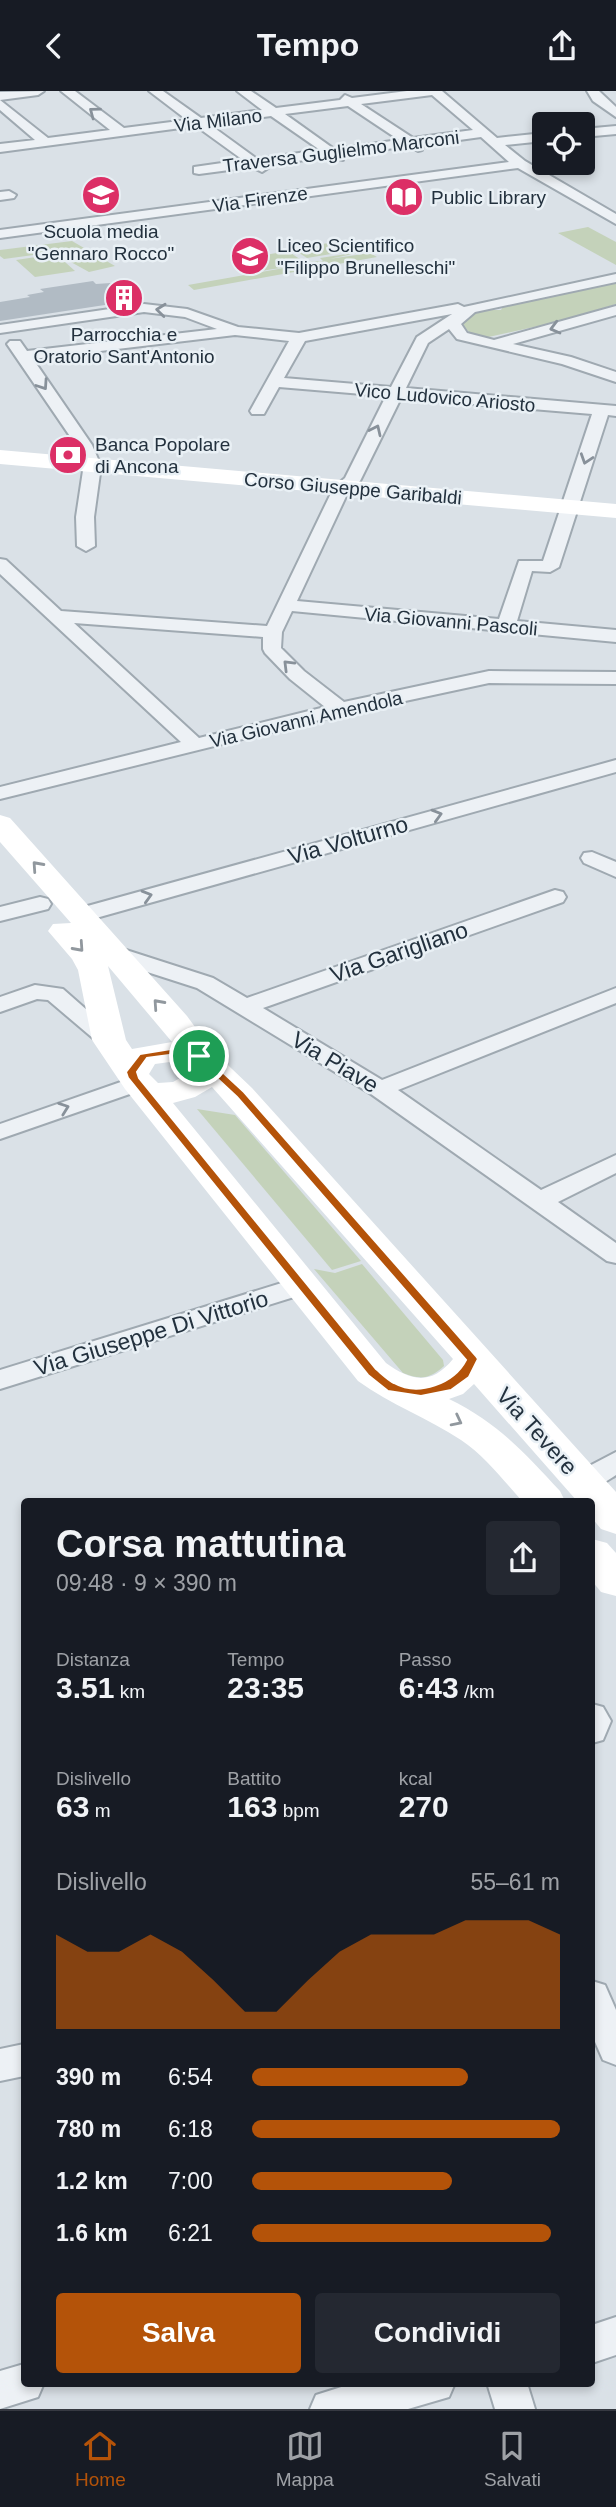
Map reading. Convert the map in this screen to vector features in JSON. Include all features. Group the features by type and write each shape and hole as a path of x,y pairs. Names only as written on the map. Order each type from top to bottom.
{"street":[{"path":"0,96 38,91"},
{"path":"67,91 121,132"},
{"path":"155,91 297,194"},
{"path":"243,91 377,183"},
{"path":"332,91 458,172"},
{"path":"435,91 520,164 615,219"},
{"name":"Via Milano","path":"0,148 435,91"},
{"path":"593,91 597,98 616,113"},
{"path":"0,104 45,142"},
{"path":"595,132 616,130"},
{"name":"Traversa Guglielmo Marconi","path":"200,170 484,133"},
{"path":"494,142 532,138"},
{"name":"Via Firenze","path":"0,234 520,164"},
{"path":"299,338 464,310 616,277"},
{"path":"86,546 85,517 92,465 84,445 2,329 144,308 187,313 236,331"},
{"path":"464,310 434,315 402,337 494,345 616,310"},
{"path":"340,709 297,675 272,649 273,632 342,487 352,481 422,340 464,310"},
{"path":"464,310 453,324 456,331 466,338 566,360 616,377"},
{"path":"23,356 236,331 299,338 376,339"},
{"path":"258,411 299,338"},
{"name":"Vico Ludovico Ariosto","path":"274,382 609,410"},
{"path":"506,626 525,565 550,567 568,507 609,410"},
{"name":"Corso Giuseppe Garibaldi","path":"0,457 616,511"},
{"path":"0,564 195,745"},
{"name":"Via Giovanni Pascoli","path":"286,605 616,636"},
{"path":"57,616 273,632"},
{"name":"Via Giovanni Amendola","path":"0,793 340,709 489,677 616,678"},
{"name":"Via Volturno","path":"81,915 616,766"},
{"name":"Via Tevere","path":"0,824 191,1042 202,1059 240,1094 616,1519"},
{"path":"592,858 616,871"},
{"path":"0,860 86,955 94,970 109,1040"},
{"name":"Via Garigliano","path":"244,1007 555,897"},
{"path":"0,914 40,904"},
{"name":"Via Piave","path":"115,954 205,983 380,1089 616,1255"},
{"path":"0,1005 35,992 55,994 109,1040 138,1082 372,1372 392,1388 474,1430 496,1446 542,1498"},
{"path":"380,1089 616,995"},
{"path":"0,1132 138,1082 177,1091 196,1085 204,1076 202,1059"},
{"path":"540,1201 616,1163"},
{"name":"Via Giuseppe Di Vittorio","path":"0,1380 301,1286"},
{"path":"392,1388 421,1392 447,1387 464,1374 472,1359"},
{"path":"584,1481 616,1462"},
{"path":"595,1557 616,1581"},
{"path":"595,2003 616,2049"},
{"path":"0,2065 21,2061"},
{"path":"595,2343 616,2336"},
{"path":"0,2390 21,2384"},
{"path":"330,2409 419,2387"},
{"path":"509,2387 515,2409"}],"green space":[{"path":"588,227 616,242 616,265 558,233"},
{"path":"346,240 361,249 307,258 293,249"},
{"path":"72,241 115,266 89,272 69,261 76,258 63,251 4,259 0,256 0,250"},
{"path":"288,251 304,262 323,261 320,258 367,251 329,259 370,253 377,257 194,290 188,285 307,264 241,274 252,271 236,260"},
{"path":"56,254 75,271 35,277 16,260"},
{"path":"616,281 616,304 565,320 484,338 470,333 463,325 469,316 484,311 501,310 504,304 534,300 549,294"},
{"path":"197,1109 235,1115 361,1261 332,1270"},
{"path":"362,1264 443,1360 444,1366 439,1370 425,1377 403,1373 314,1269 335,1273"}],"building":[{"name":"Parrocchia e Oratorio Sant'Antonio","path":"93,281 96,284 125,282 144,299 0,321 0,302 44,292 40,289"}],"place":[{"name":"Scuola media \"Gennaro Rocco\"","path":"101,195"},
{"name":"Public Library","path":"404,197"},
{"name":"Liceo Scientifico \"Filippo Brunelleschi\"","path":"250,256"},
{"name":"Parrocchia e Oratorio Sant'Antonio","path":"124,298"},
{"name":"Banca Popolare di Ancona","path":"68,455"}],"route":[{"path":"177,1051 199,1056 240,1094 472,1359 464,1374 447,1387 421,1392 392,1388 372,1372 131,1072 144,1056 155,1052 177,1051"}]}
